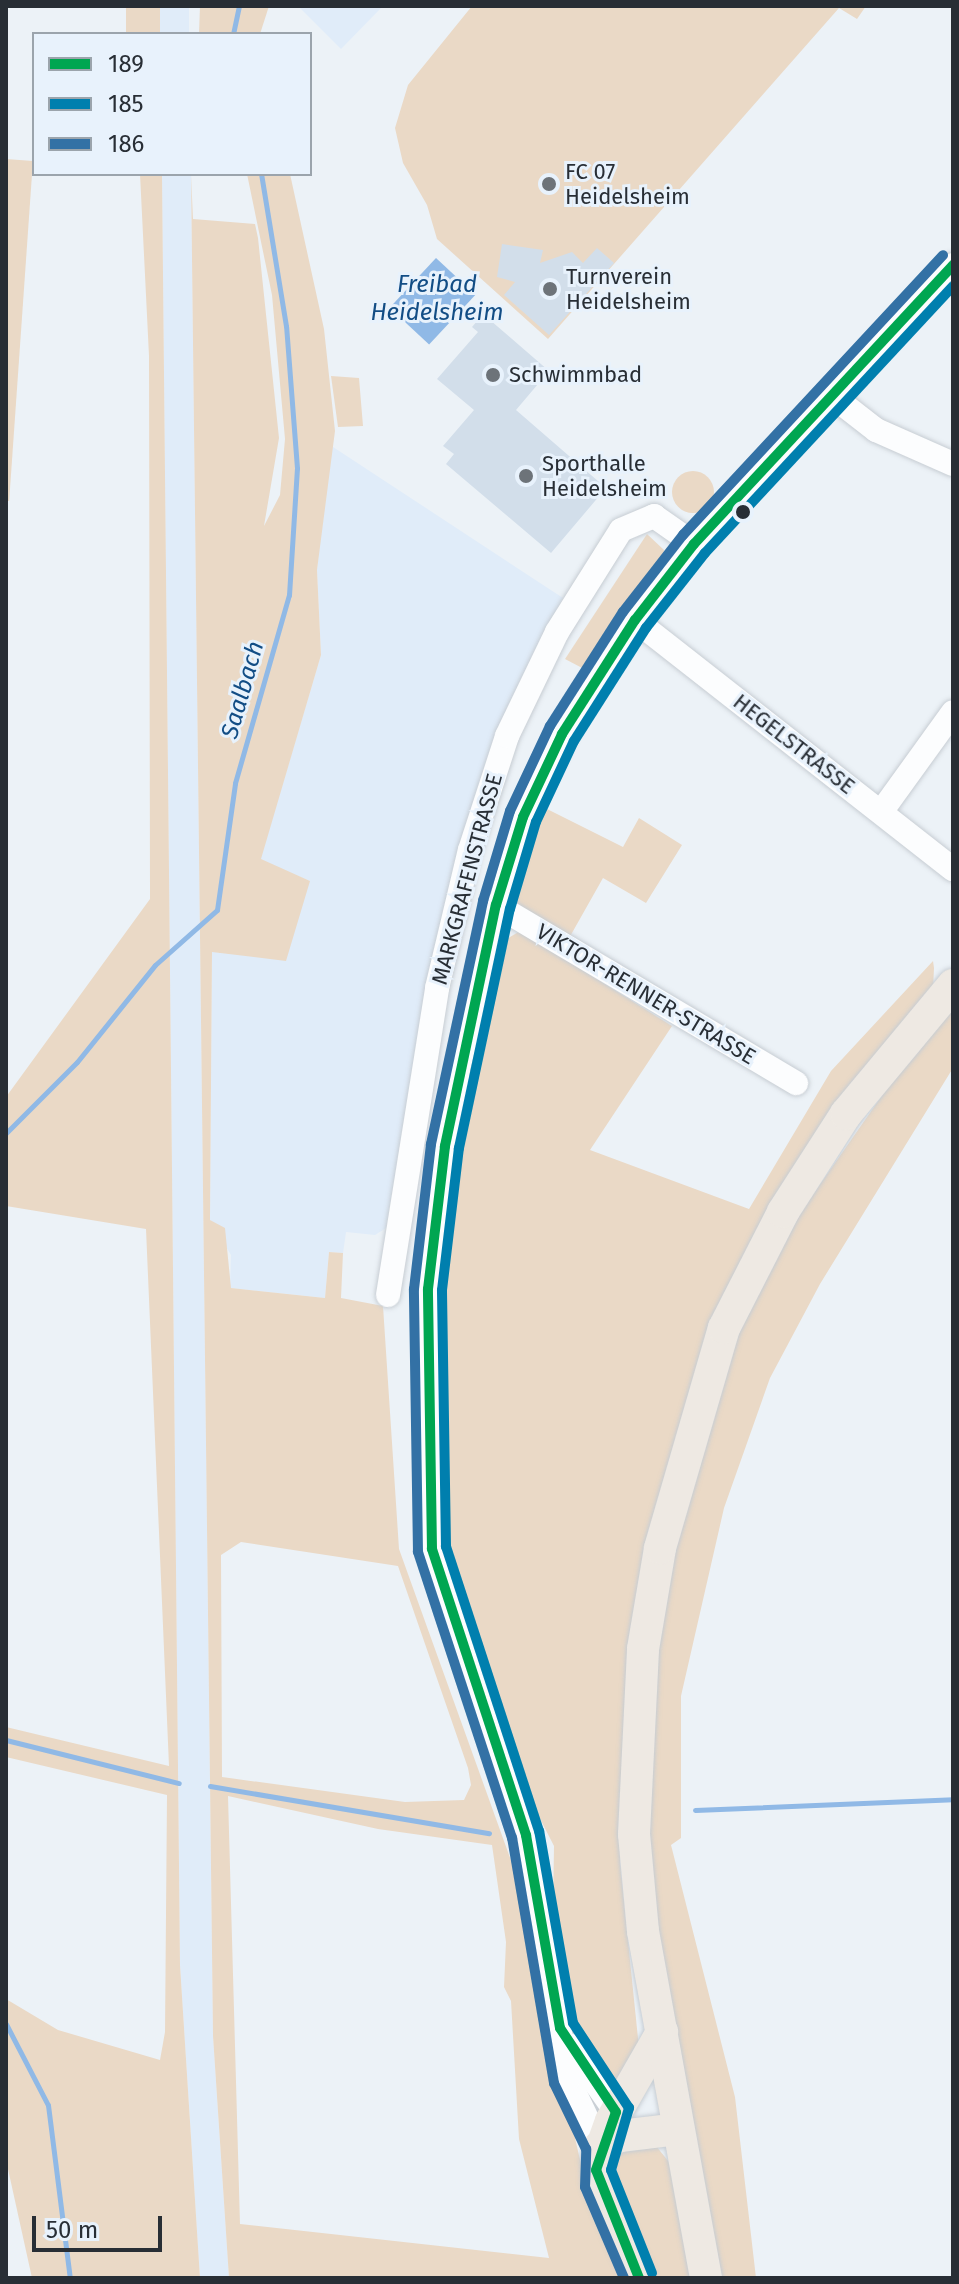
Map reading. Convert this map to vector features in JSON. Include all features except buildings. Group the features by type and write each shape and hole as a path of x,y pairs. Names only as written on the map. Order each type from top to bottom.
{"main road":[{"path":"706,2278 643,1931 634,1765 643,1649 689,1431 724,1328 783,1212 846,1114 953,985"},
{"path":"639,2278 598,2183 600,2146 662,2032"},
{"path":"616,2112 675,2113"},
{"path":"600,2146 675,2113"}],"street":[{"name":"MARKGRAFENSTRASSE","path":"600,2146 568,2079 526,1835 432,1549 428,1289 458,1069 496,905 523,817 562,734 635,620 694,544 953,265"},
{"path":"831,395 876,430 953,464"},
{"name":"MARKGRAFENSTRASSE","path":"388,1295 437,988 473,838 507,736 557,632 621,530 654,516 694,544"},
{"name":"HEGELSTRASSE","path":"635,620 953,869"},
{"path":"881,812 953,712"},
{"name":"VIKTOR-RENNER-STRASSE","path":"496,905 796,1083"},
{"path":"560,2028 616,2112"}],"shaded area":[{"path":"126,6 160,6 160,32 126,32"},
{"path":"160,6 189,6 189,32 160,32"},
{"path":"200,6 269,6 261,32 199,32"},
{"path":"298,6 383,6 341,49"},
{"name":"FC 07 Heidelsheim","path":"472,6 866,6 857,19 839,8 548,339 437,239 427,205 403,163 395,128 408,85"},
{"path":"6,159 32,161 9,501 6,501"},
{"path":"140,176 162,176 180,1965 200,2278 32,2278 6,2160 6,1999 58,2030 160,2060 165,2032 167,1795 6,1757 6,1727 169,1766 146,1229 6,1206 6,1097 150,899 149,356"},
{"path":"162,176 191,176 213,2036 229,2278 200,2278 180,1965"},
{"path":"191,176 193,219 255,224 258,238 279,438 264,526 280,495 285,439 272,295 247,176 290,176 324,329 335,431 317,570 321,655 261,859 310,881 286,961 212,952 210,1220 225,1228 231,1288 325,1298 329,1252 343,1253 341,1298 383,1306 399,1549 513,1866 583,2173 619,2278 229,2278 213,2036","holes":["241,1542 398,1566 468,1768 471,1785 464,1800 405,1802 222,1777 221,1555","228,1796 378,1829 492,1845 506,1942 504,1987 511,2001 519,2139 549,2258 240,2224"]},
{"path":"331,376 359,378 363,426 338,427"},
{"path":"330,445 563,598 498,732 427,987 386,1228 375,1235 346,1232 343,1253 329,1252 325,1298 230,1288 231,1255 210,1220 212,951 310,881 260,860 321,655 317,570"},
{"path":"693,471 708,477 714,492 708,507 693,513 678,507 672,492 678,477"},
{"path":"647,534 664,550 662,563 586,670 565,659"},
{"path":"543,807 623,847 639,818 682,845 646,903 603,878 568,940 511,906"},
{"path":"520,931 672,1026 590,1150 749,1209 831,1071 933,961 934,968 933,989 719,1318 621,1808 620,1863 639,2048 622,2079 614,2080 583,2052 553,1910 554,1846 528,1795 492,1697 438,1518 434,1360 451,1166 502,942"},
{"path":"953,1006 953,1068 820,1284 770,1378 724,1508 681,1696 681,1838 671,1845 735,2097 756,2278 722,2278 653,1915 646,1820 649,1675 688,1481 740,1331 798,1216 911,1054"},
{"path":"656,2146 669,2162 691,2278 651,2278 618,2194 616,2153"}],"water":[{"name":"Freibad Heidelsheim","path":"436,258 475,295 429,345 390,308"}],"waterway":[{"name":"Saalbach","path":"233,32 239,6"},
{"name":"Saalbach","path":"6,1133 77,1062 155,965 217,910 235,783 289,595 297,468 286,326 261,176"},
{"path":"6,1740 179,1783"},
{"path":"210,1786 489,1833"},
{"path":"695,1810 953,1799"},
{"name":"Saalbach","path":"6,2024 48,2105 70,2278"}],"transit line":[{"name":"186","path":"624,2278 585,2187 586,2149 554,2083 512,1838 418,1552 414,1289 431,1144 483,901 510,811 550,726 623,612 683,535 943,255"},
{"name":"189","path":"639,2278 596,2170 616,2112 560,2028 526,1835 432,1549 428,1289 445,1146 496,905 523,817 562,734 635,620 694,544 953,265"},
{"name":"185","path":"652,2273 611,2170 629,2108 573,2023 539,1831 446,1547 442,1290 459,1148 510,909 536,822 574,741 646,628 705,553 953,286"}],"place":[{"name":"FC 07 Heidelsheim","path":"549,184"},
{"name":"Turnverein Heidelsheim","path":"550,289"},
{"name":"Schwimmbad","path":"493,375"},
{"name":"Sporthalle Heidelsheim","path":"526,476"}]}
